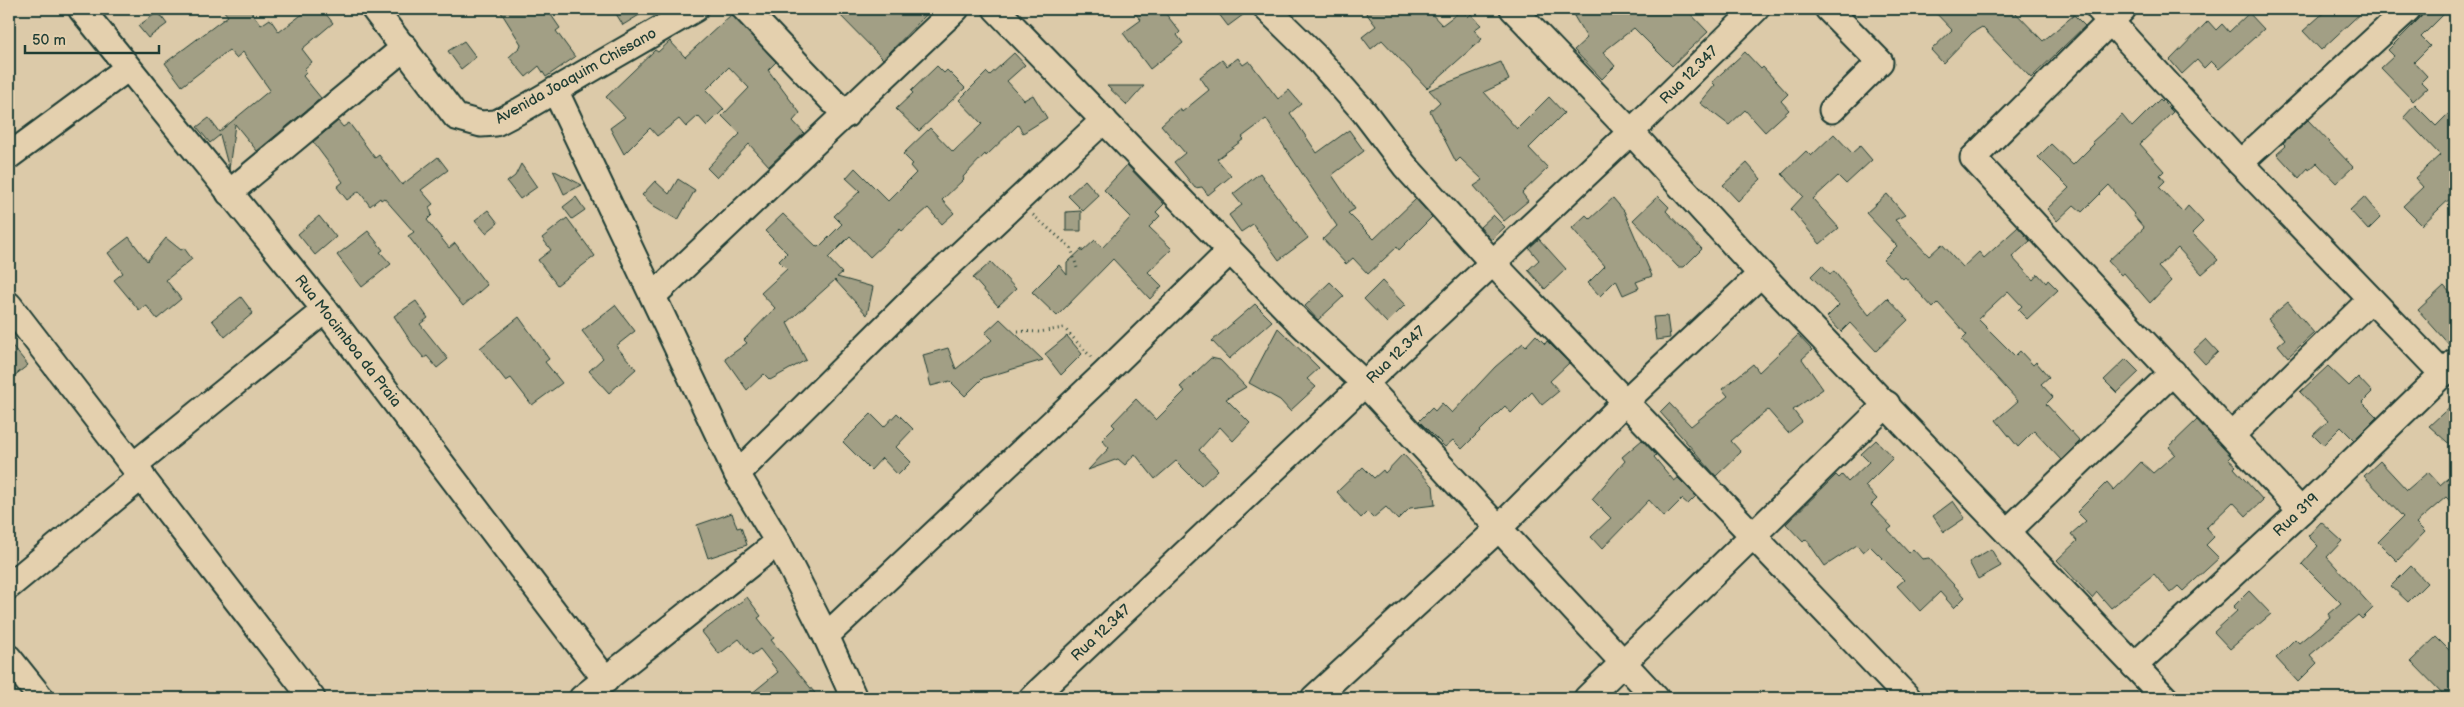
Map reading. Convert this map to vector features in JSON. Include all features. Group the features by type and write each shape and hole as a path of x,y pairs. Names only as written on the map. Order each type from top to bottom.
{"street":[{"name":"Rua Mocimboa da Praia","path":"80,9 325,310 606,680"},
{"path":"229,193 405,47 374,9"},
{"path":"745,9 846,116"},
{"path":"654,295 846,116 956,9"},
{"path":"996,9 1300,323 1365,384 1656,698"},
{"path":"1267,9 1314,55 1364,112 1405,166 1492,262 1908,698"},
{"path":"1513,9 1631,132 1761,274 1887,404 2165,698"},
{"name":"Rua 12.347","path":"1032,698 1631,132 1756,9"},
{"path":"1828,9 1880,62 1832,110"},
{"path":"2240,164 2408,9"},
{"name":"Avenida Joaquim Chissano","path":"405,47 441,100 456,117 481,124 496,122 555,90 680,12"},
{"path":"2301,510 1973,158 2111,13 2240,164 2370,300 2449,368"},
{"path":"9,156 128,68"},
{"path":"555,90 654,295 737,474 778,542 826,636 854,698"},
{"path":"737,474 919,293 1104,120"},
{"path":"826,636 1230,251"},
{"path":"1314,698 1499,528 1625,402 1761,274"},
{"path":"2232,435 2370,300"},
{"path":"9,305 312,698"},
{"path":"9,586 138,470 325,310"},
{"name":"Rua 319","path":"2134,666 2449,368"},
{"path":"2008,531 2173,372"},
{"path":"1587,698 1887,404"},
{"path":"582,698 778,542"},
{"path":"9,658 41,698"}],"path":[{"path":"1018,201 1071,248 1077,268"},
{"path":"1018,331 1039,332 1064,328 1105,372"}],"building":[{"path":"222,9 249,9 261,25 270,19 279,32 309,9 322,9 333,23 302,49 312,62 304,69 307,72 303,76 321,98 257,151 235,124 229,169 220,135 210,143 197,127 209,118 219,132 270,90 243,52 236,58 229,50 182,86 165,63 228,16"},
{"path":"499,9 547,9 560,28 556,31 575,57 546,77 539,66 526,77 509,57 521,44"},
{"path":"613,9 649,9 623,25"},
{"path":"834,9 932,9 883,59"},
{"path":"1131,9 1162,9 1180,32 1177,35 1183,43 1150,69 1123,33 1141,20"},
{"path":"1215,9 1251,9 1228,26"},
{"path":"1363,9 1427,9 1442,25 1462,10 1468,17 1471,14 1481,25 1474,30 1482,39 1427,88 1382,40 1371,49 1362,37 1376,26"},
{"path":"1586,9 1686,9 1708,32 1672,66 1634,28 1603,52 1615,66 1602,79 1574,50 1587,38 1574,16"},
{"path":"1932,9 2012,9 2043,41 2074,15 2085,26 2031,78 1982,27 1972,33 1943,63 1931,50 1952,30"},
{"path":"2328,9 2365,9 2321,50 2303,31"},
{"path":"2429,9 2449,9 2421,37 2430,46 2414,62 2427,76 2421,82 2427,88 2413,101 2381,68 2394,56 2388,50"},
{"path":"158,12 167,24 148,38 138,26"},
{"path":"2249,13 2264,29 2219,69 2211,61 2204,68 2197,60 2182,74 2170,60 2208,21 2216,30 2222,24 2229,32"},
{"path":"732,14 776,62 768,70 800,113 793,121 804,133 769,166 749,144 717,178 707,168 740,134 722,116 749,88 729,67 706,90 724,109 707,126 698,116 686,127 679,119 657,136 650,128 624,154 610,128 625,117 606,97 655,50 658,52 670,41 685,57"},
{"path":"464,41 476,57 461,69 448,51"},
{"path":"1745,52 1761,69 1763,67 1788,94 1781,101 1789,110 1765,132 1745,110 1729,125 1700,103 1715,85 1712,82"},
{"path":"1014,53 1025,65 1007,81 1024,100 1033,95 1047,118 1023,133 1018,125 986,156 985,154 963,177 964,179 942,200 954,213 942,224 928,208 902,231 900,229 870,257 850,236 828,258 842,273 837,277 873,287 867,315 835,280 787,323 806,360 770,380 764,374 747,390 725,359 747,343 744,340 775,308 761,293 787,269 779,261 787,253 765,231 783,214 817,247 820,246 842,224 834,216 860,191 846,178 855,168 888,201 916,173 910,166 913,164 903,154 930,128 953,152 982,124 959,100 987,72 990,75"},
{"path":"1238,58 1243,65 1249,61 1278,99 1289,90 1301,104 1290,113 1317,153 1349,130 1364,151 1332,175 1355,209 1348,213 1374,239 1416,199 1432,217 1399,250 1397,247 1368,274 1353,258 1346,264 1323,239 1337,226 1266,119 1242,137 1244,139 1217,159 1231,176 1208,195 1202,187 1195,188 1174,162 1185,153 1161,125 1180,108 1182,112 1209,90 1200,77 1222,60 1227,66"},
{"path":"1501,62 1509,80 1484,92 1517,129 1549,97 1564,113 1529,148 1548,168 1522,193 1528,201 1504,221 1474,186 1483,180 1460,158 1456,162 1430,111 1440,102 1429,90"},
{"path":"937,66 944,73 947,70 965,88 919,131 896,109 913,93 911,91"},
{"path":"1107,86 1144,86 1127,105"},
{"path":"2160,99 2173,112 2140,144 2164,171 2160,175 2165,181 2159,187 2183,212 2188,206 2203,222 2192,233 2218,260 2202,274 2178,248 2158,267 2171,281 2150,303 2124,273 2121,275 2108,261 2144,228 2134,214 2109,185 2082,212 2074,205 2057,221 2047,209 2069,188 2038,157 2051,144 2073,165 2094,144 2092,142 2122,115 2132,127"},
{"path":"2415,105 2436,126 2447,115 2455,123 2455,194 2422,225 2403,206 2423,187 2415,178 2440,155 2404,117"},
{"path":"2308,120 2353,167 2336,183 2317,163 2309,170 2308,168 2299,178 2277,154 2286,146 2283,143"},
{"path":"338,121 343,127 349,123 375,158 379,155 402,185 438,157 448,170 421,190 433,204 429,207 432,215 427,220 449,248 455,243 487,285 463,306 408,236 414,232 384,198 381,200 380,198 370,206 359,191 347,200 337,187 343,182 313,142"},
{"path":"1834,134 1852,153 1860,146 1872,160 1846,184 1838,176 1813,199 1839,228 1820,244 1791,209 1803,196 1782,174 1806,151 1811,156"},
{"path":"1747,163 1761,179 1738,201 1723,185"},
{"path":"521,164 537,187 520,199 507,182 515,176"},
{"path":"1127,165 1164,204 1156,212 1160,216 1149,227 1172,249 1148,272 1162,286 1150,299 1113,259 1057,316 1032,292 1059,265 1067,275 1067,263 1082,249 1082,252 1095,240 1102,248 1131,217 1104,190"},
{"path":"553,170 582,185 564,194"},
{"path":"1260,173 1308,238 1279,260 1253,224 1241,232 1229,215 1242,205 1233,194"},
{"path":"678,179 695,190 678,220 654,206 642,195 655,181 669,194"},
{"path":"1085,180 1099,196 1083,211 1068,196"},
{"path":"1887,194 1905,215 1895,220 1929,256 1942,244 1963,267 1979,252 1984,258 2018,227 2030,241 2012,257 2033,280 2038,274 2046,283 2048,280 2058,290 2027,319 2018,310 2022,306 2008,291 1978,319 2015,356 2020,351 2033,365 2036,362 2049,377 2041,384 2053,397 2046,404 2080,441 2061,460 2034,431 2018,447 1996,420 2018,401 1962,340 1967,335 1938,303 1933,308 1905,277 1903,279 1883,260 1897,246 1866,213"},
{"path":"1658,196 1669,207 1666,211 1702,249 1684,267 1678,267 1633,220"},
{"path":"576,197 585,210 572,219 563,207"},
{"path":"2364,197 2381,217 2368,230 2350,210"},
{"path":"1613,198 1624,211 1652,276 1636,282 1639,288 1623,295 1616,280 1600,296 1588,283 1605,266 1572,228 1586,215 1590,219"},
{"path":"488,210 498,223 486,233 475,220"},
{"path":"1081,211 1081,231 1066,231 1066,212"},
{"path":"1493,215 1505,227 1491,240 1480,227"},
{"path":"319,216 336,237 315,255 298,234"},
{"path":"567,218 595,256 557,285 538,260 551,250 542,238"},
{"path":"368,231 383,250 380,252 391,264 362,287 337,255"},
{"path":"129,237 147,261 166,238 181,250 184,248 192,259 166,280 181,299 157,319 146,305 139,310 114,280 123,273 108,253"},
{"path":"1539,239 1566,269 1545,289 1528,270 1539,260 1529,248"},
{"path":"991,262 1016,289 998,306 973,278"},
{"path":"1822,265 1830,274 1834,271 1869,315 1887,298 1908,320 1876,351 1850,323 1841,332 1827,317 1839,305 1811,276"},
{"path":"1382,281 1405,305 1387,323 1364,299"},
{"path":"1330,282 1344,296 1318,320 1305,306"},
{"path":"2444,286 2455,298 2455,348 2452,348 2418,310"},
{"path":"241,297 253,313 225,337 212,320"},
{"path":"416,301 428,318 420,324 448,359 437,368 427,356 424,358 413,345 394,316"},
{"path":"2288,302 2314,333 2288,357 2278,345 2285,339 2268,319"},
{"path":"1255,304 1272,321 1229,359 1212,341"},
{"path":"615,305 635,331 616,346 636,369 609,393 589,371 603,358 582,331"},
{"path":"1667,316 1670,338 1656,340 1653,317"},
{"path":"519,317 549,359 545,362 562,383 532,405 511,378 506,381 480,348"},
{"path":"1000,319 1043,360 983,378 965,396 950,381 931,386 923,355 948,348 956,369 992,340 985,333"},
{"path":"1278,328 1319,368 1307,379 1316,387 1290,411 1280,400 1249,383"},
{"path":"1536,335 1545,344 1547,341 1569,363 1550,381 1559,391 1542,405 1532,392 1511,413 1505,406 1462,449 1453,440 1445,447 1419,421 1432,408 1435,411 1442,403 1452,413 1495,367 1523,343 1526,346"},
{"path":"1798,335 1812,350 1802,359 1823,389 1793,410 1802,422 1788,433 1768,410 1754,421 1731,441 1741,452 1716,476 1660,412 1669,403 1691,426 1728,396 1722,389 1753,364 1759,372"},
{"path":"1067,336 1082,354 1061,375 1045,354"},
{"path":"2206,339 2218,352 2205,364 2193,351"},
{"path":"9,342 28,365 9,380"},
{"path":"1211,358 1220,360 1246,387 1226,399 1250,423 1233,441 1220,427 1199,450 1218,470 1201,486 1176,461 1155,479 1135,454 1125,465 1118,459 1088,470 1109,448 1102,440 1115,427 1112,424 1136,399 1156,420 1185,391 1180,387"},
{"path":"2126,359 2139,372 2117,393 2104,380"},
{"path":"2328,366 2349,386 2358,377 2372,392 2362,402 2377,417 2354,440 2341,427 2323,445 2313,435 2328,421 2300,392"},
{"path":"2455,402 2455,449 2429,426"},
{"path":"897,413 913,429 896,447 911,462 898,475 882,458 871,470 843,442 871,414 884,427"},
{"path":"2197,420 2231,456 2228,459 2236,466 2234,468 2263,500 2246,516 2233,502 2206,528 2214,537 2206,545 2219,558 2183,591 2178,586 2170,593 2154,574 2111,608 2097,592 2092,598 2057,560 2077,541 2071,534 2086,521 2077,512 2107,482 2114,490 2141,462 2153,473 2175,454 2169,447"},
{"path":"1642,440 1656,455 1654,457 1674,481 1678,478 1696,496 1688,504 1682,499 1664,517 1649,500 1602,549 1591,537 1611,518 1592,499 1625,461 1622,457"},
{"path":"1876,440 1893,458 1865,486 1877,499 1871,505 1892,527 1888,530 1909,553 1913,549 1922,559 1929,558 1965,597 1954,608 1940,592 1920,611 1897,586 1904,580 1870,546 1863,552 1857,545 1825,566 1806,539 1803,542 1786,524 1836,475 1839,478 1842,475 1848,482 1869,462 1861,454"},
{"path":"1403,454 1433,486 1435,505 1410,508 1398,520 1386,507 1373,518 1367,512 1361,518 1337,492 1363,467 1374,478 1383,470 1385,473"},
{"path":"2380,461 2407,490 2428,472 2440,485 2455,472 2455,506 2446,497 2416,523 2425,532 2397,561 2378,542 2403,517 2364,476"},
{"path":"1953,501 1965,518 1944,532 1933,516"},
{"path":"732,513 737,528 741,527 747,545 708,558 697,525"},
{"path":"2321,522 2342,541 2327,557 2373,608 2362,619 2358,615 2310,655 2317,663 2298,682 2276,658 2295,639 2299,643 2330,617 2328,614 2341,603 2302,564 2318,546 2308,536"},
{"path":"1991,549 2001,566 1978,579 1969,562"},
{"path":"2411,566 2427,583 2408,602 2391,586"},
{"path":"2249,591 2271,614 2230,649 2214,632 2237,611 2233,607"},
{"path":"747,597 761,616 758,618 774,638 771,640 819,698 746,698 778,672 760,649 752,655 739,639 719,654 702,632"},
{"path":"2436,637 2455,656 2455,698 2447,698 2411,661"}]}
